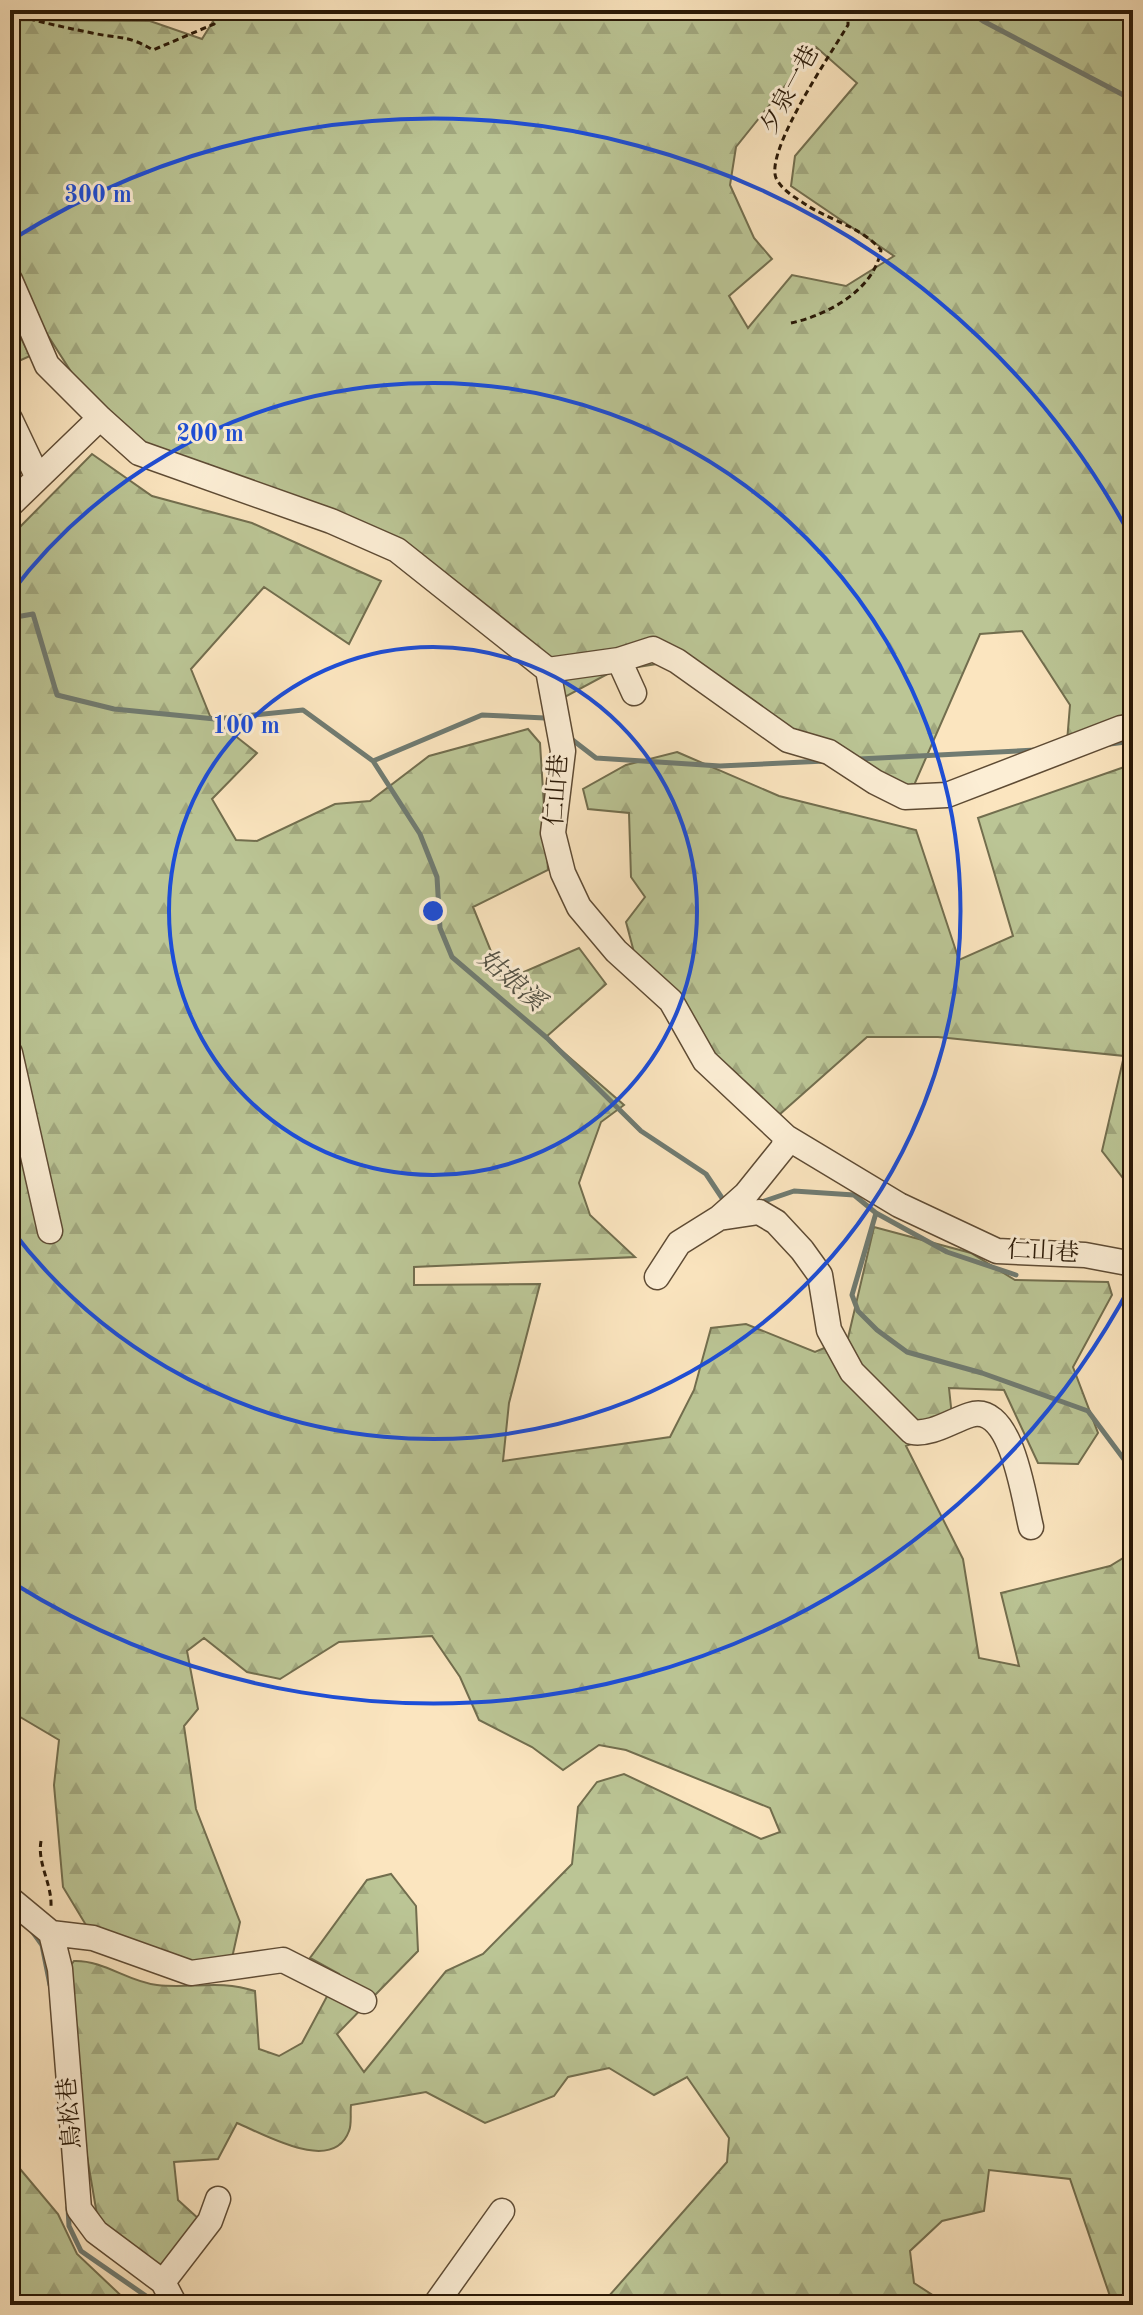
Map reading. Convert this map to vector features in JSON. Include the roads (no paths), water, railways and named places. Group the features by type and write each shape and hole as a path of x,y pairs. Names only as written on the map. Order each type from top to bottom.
{"lane":[{"path":"10,280 47,365 139,453 331,521 397,550 548,670 619,660 653,649 677,661 788,740 829,752 905,797 947,795 1133,726"},
{"path":"10,505 100,418"},
{"path":"10,419 38,478"},
{"path":"619,660 634,693"},
{"name":"仁山巷","path":"548,670 563,751 553,833 563,873 579,907 616,951 671,1001 705,1061 786,1137 899,1205 997,1251 1085,1255 1133,1264"},
{"path":"10,1053 50,1231"},
{"path":"657,1277 679,1243 719,1218 746,1194 783,1148 786,1137"},
{"path":"719,1218 759,1212 776,1222 802,1250 820,1275 829,1330 852,1372 912,1432 923,1434 985,1412 994,1418 1010,1442 1031,1527"},
{"path":"10,1899 51,1933 93,1938 191,1973 283,1960 364,2001"},
{"name":"鳥松巷","path":"51,1933 60,1969 79,2209 96,2232 163,2282 175,2305"},
{"path":"163,2282 210,2221 218,2199"},
{"path":"435,2305 502,2211"}],"waterway":[{"path":"967,10 1133,100"},
{"name":"姑娘溪","path":"10,618 33,614 57,695 114,709 215,719 303,710 373,761 420,834 437,877 440,928 452,957 547,1038 641,1131 706,1174 726,1204"},
{"path":"373,761 482,715 545,718 550,722"},
{"path":"570,738 596,758 720,766 825,761"},
{"path":"1110,744 1133,741"},
{"path":"859,759 1036,750"},
{"name":"姑娘溪","path":"759,1203 794,1191 854,1195 876,1213 947,1252 1016,1275"},
{"path":"876,1213 852,1295 858,1311 907,1352 982,1373 1088,1411 1133,1476"},
{"path":"32,1931 42,1945 50,1985"},
{"path":"68,2207 69,2226 81,2251 159,2305"}]}
